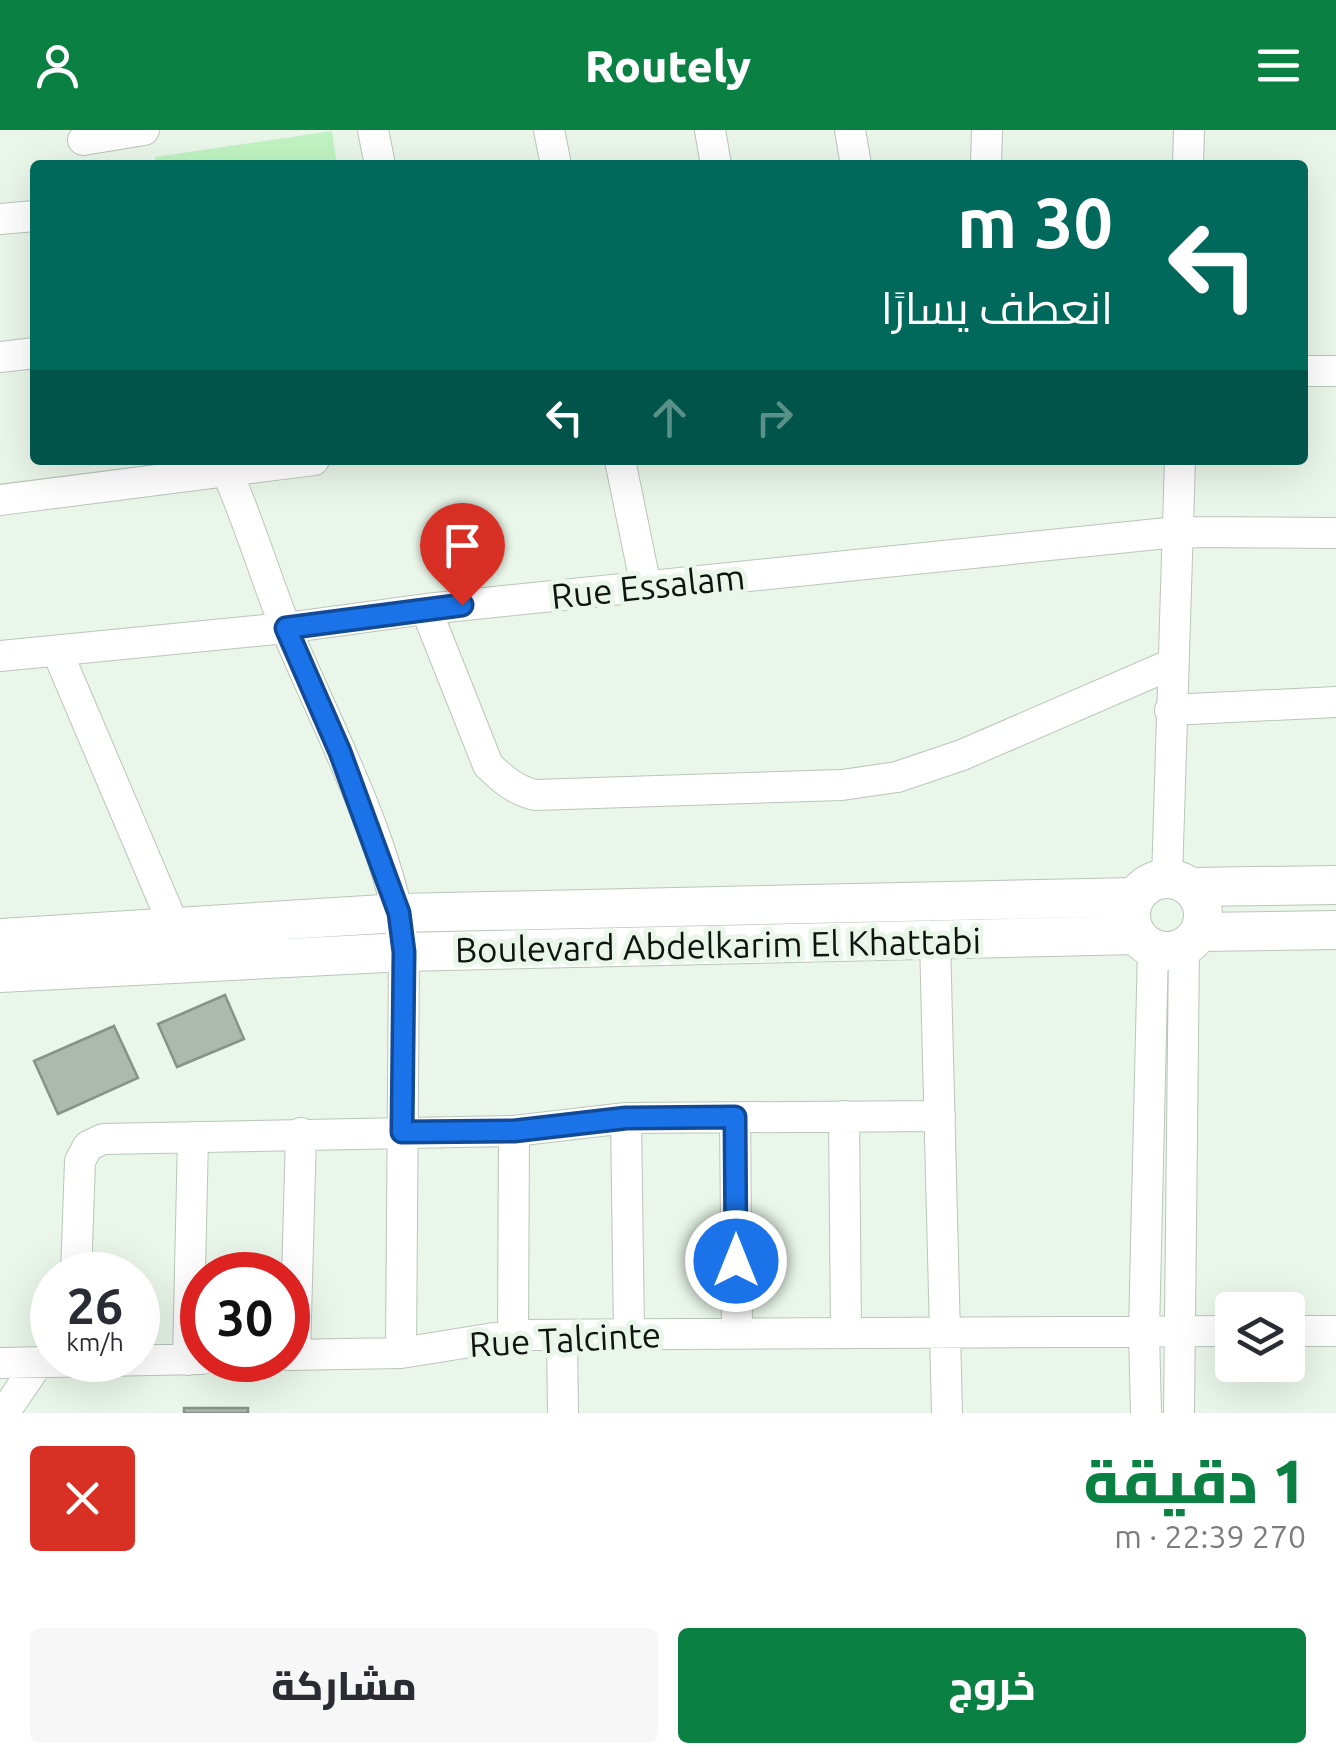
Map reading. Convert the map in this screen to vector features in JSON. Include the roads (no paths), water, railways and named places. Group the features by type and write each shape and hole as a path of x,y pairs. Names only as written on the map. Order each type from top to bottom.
{"street":[{"path":"85,145 144,130"},
{"path":"373,130 379,160"},
{"path":"550,130 555,160"},
{"path":"710,130 715,160"},
{"path":"850,130 855,160"},
{"path":"986,160 987,130"},
{"path":"1188,160 1189,130"},
{"path":"0,219 30,216"},
{"path":"0,356 30,353"},
{"path":"1308,371 1336,371"},
{"path":"0,500 224,465 286,628 340,752 399,913 404,952 401,1353"},
{"path":"621,465 646,587"},
{"path":"1168,941 1131,916 1164,888 1180,465"},
{"name":"Rue Essalam","path":"0,656 1178,532 1336,533"},
{"path":"426,609 488,765 512,786 535,794 842,785 897,776 962,756 1172,664"},
{"path":"57,650 174,946"},
{"path":"1170,710 1336,702"},
{"name":"Boulevard Abdelkarim El Khattabi","path":"0,974 399,913 1336,885"},
{"path":"1146,1413 1144,1332 1168,941 1202,908 1164,888"},
{"name":"Boulevard Abdelkarim El Khattabi","path":"0,938 404,952 936,940 1168,941 1336,930"},
{"path":"936,940 947,1413"},
{"path":"1168,941 1180,1413"},
{"path":"844,1116 846,1332"},
{"path":"77,1252 80,1161 88,1146 104,1139 514,1131 626,1118 940,1116"},
{"path":"735,1117 736,1333"},
{"path":"626,1118 629,1333"},
{"path":"512,1335 514,1131"},
{"path":"296,1252 301,1133"},
{"path":"193,1137 194,1252"},
{"name":"Rue Talcinte","path":"310,1355 401,1353 512,1335 1215,1331"},
{"path":"1305,1331 1336,1331"},
{"path":"562,1336 563,1413"},
{"path":"0,1363 30,1363"},
{"path":"4,1413 30,1375"}]}
